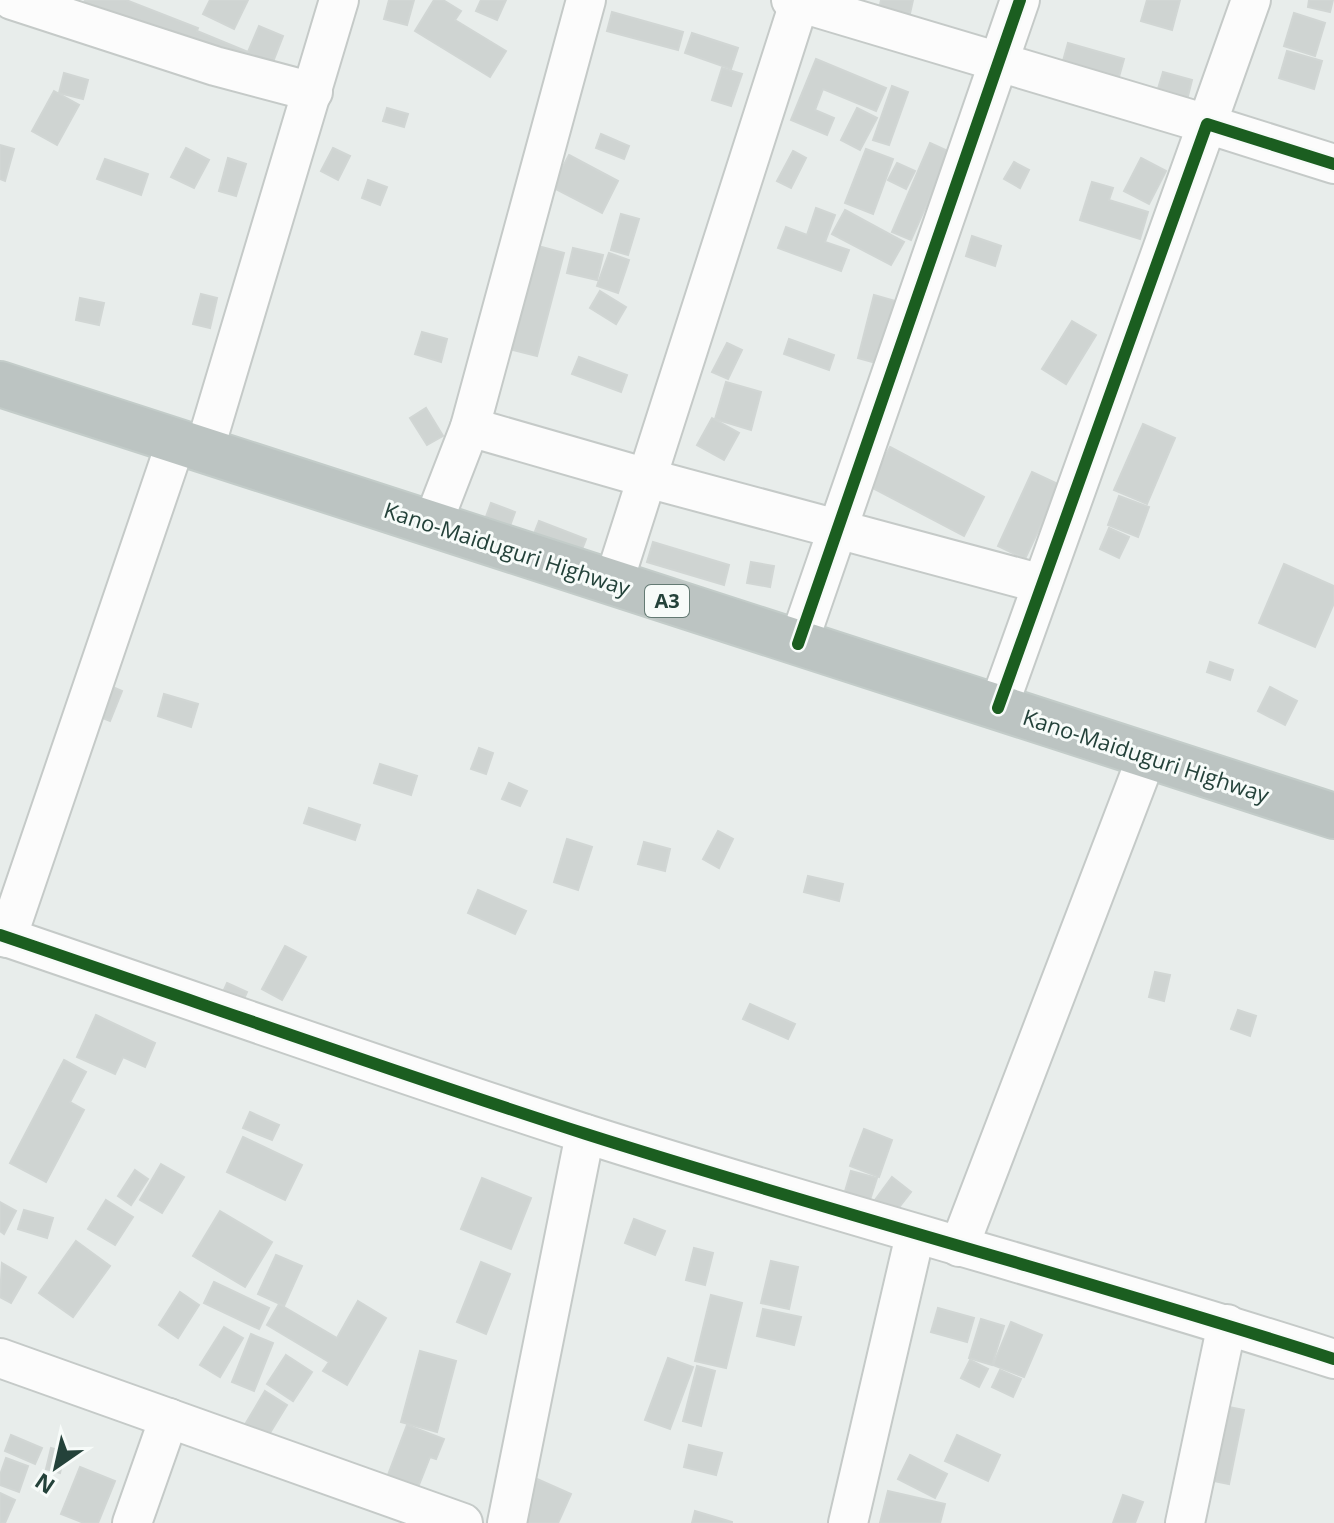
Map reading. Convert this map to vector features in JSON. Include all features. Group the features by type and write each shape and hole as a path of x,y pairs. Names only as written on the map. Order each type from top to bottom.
{"highway":[{"name":"Kano-Maiduguri Highway","path":"0,384 1334,816"}],"street":[{"path":"12,0 215,66 313,92"},
{"path":"339,0 313,92 190,447 4,937 585,1134 915,1235 1227,1324 1334,1359"},
{"path":"432,525 470,427 586,0"},
{"path":"798,644 1020,0"},
{"path":"998,708 1251,0"},
{"path":"613,584 797,1 1334,164"},
{"path":"470,427 1042,584"},
{"path":"959,1247 1147,756"},
{"path":"507,1523 585,1134"},
{"path":"848,1523 915,1235"},
{"path":"1185,1523 1227,1324"},
{"path":"0,1358 463,1523"},
{"path":"132,1523 169,1418"}],"building":[{"path":"85,0 126,0 198,28 197,31 248,52 259,26 283,36 266,80 82,8"},
{"path":"210,0 248,0 234,29 203,14"},
{"path":"389,0 414,0 407,25 384,19"},
{"path":"434,0 443,0 461,11 455,20 506,51 490,77 415,31"},
{"path":"481,0 506,0 497,20 476,11"},
{"path":"881,0 913,0 907,27 877,20"},
{"path":"1147,0 1180,0 1172,30 1141,21"},
{"path":"1309,0 1333,0 1330,12 1308,7"},
{"path":"612,12 683,32 678,50 607,31"},
{"path":"1294,13 1325,23 1315,56 1284,46"},
{"path":"692,33 738,48 731,69 685,53"},
{"path":"1068,43 1124,59 1117,84 1061,68"},
{"path":"1287,51 1322,61 1314,89 1279,78"},
{"path":"816,59 886,88 876,111 823,89 815,110 834,118 827,135 791,120"},
{"path":"722,68 742,74 731,106 712,100"},
{"path":"1163,72 1192,80 1187,100 1157,92"},
{"path":"64,73 88,80 83,99 59,93"},
{"path":"892,86 908,92 889,145 873,140"},
{"path":"54,91 79,105 57,145 32,131"},
{"path":"387,108 408,114 404,127 383,121"},
{"path":"857,108 877,118 860,150 841,140"},
{"path":"601,134 629,146 624,159 596,148"},
{"path":"930,143 950,152 911,240 892,232"},
{"path":"0,145 14,149 5,181 0,179"},
{"path":"186,148 209,160 194,188 171,177"},
{"path":"333,148 350,156 338,180 321,171"},
{"path":"866,149 893,159 873,214 845,203"},
{"path":"793,151 806,158 791,188 777,181"},
{"path":"569,155 618,181 602,213 552,187"},
{"path":"228,158 246,164 236,196 219,191"},
{"path":"1141,158 1166,171 1149,204 1124,191"},
{"path":"105,159 148,174 141,195 97,179"},
{"path":"1014,162 1029,170 1020,188 1004,179"},
{"path":"897,163 915,171 906,189 888,180"},
{"path":"368,180 387,187 380,205 362,198"},
{"path":"1092,182 1113,188 1109,200 1148,212 1140,239 1080,220"},
{"path":"816,208 835,215 825,242 849,250 841,271 778,248 786,227 807,235"},
{"path":"845,210 904,242 891,265 832,234"},
{"path":"621,214 639,219 628,255 611,250"},
{"path":"972,236 1001,246 995,266 966,256"},
{"path":"538,246 564,253 537,356 509,349"},
{"path":"573,248 603,255 597,280 567,273"},
{"path":"609,253 629,260 618,293 597,286"},
{"path":"600,291 626,307 616,324 590,308"},
{"path":"201,294 217,298 210,328 193,324"},
{"path":"874,295 902,303 887,366 858,358"},
{"path":"80,298 104,303 99,325 76,320"},
{"path":"1072,321 1096,335 1066,384 1042,369"},
{"path":"422,332 447,339 441,362 415,354"},
{"path":"789,339 834,355 829,370 784,354"},
{"path":"727,343 742,350 728,379 712,372"},
{"path":"579,357 627,375 621,392 572,374"},
{"path":"726,382 761,392 751,430 715,419"},
{"path":"426,408 443,436 427,445 410,418"},
{"path":"712,418 739,433 724,460 697,445"},
{"path":"1143,424 1175,438 1147,504 1114,490"},
{"path":"890,447 984,497 964,536 869,486"},
{"path":"1032,472 1060,485 1025,559 998,546"},
{"path":"1119,496 1149,507 1138,537 1108,525"},
{"path":"491,503 515,512 507,534 483,525"},
{"path":"539,521 586,539 579,557 532,539"},
{"path":"1109,528 1129,537 1119,558 1100,549"},
{"path":"653,542 729,565 724,585 647,562"},
{"path":"751,562 774,566 770,587 747,583"},
{"path":"1284,564 1334,586 1334,603 1315,647 1259,623"},
{"path":"1210,662 1233,670 1230,680 1207,672"},
{"path":"108,685 122,691 110,721 95,715"},
{"path":"1270,687 1297,701 1285,725 1258,711"},
{"path":"164,694 198,704 191,727 158,716"},
{"path":"479,748 493,753 486,774 471,769"},
{"path":"380,764 417,776 411,795 374,783"},
{"path":"509,783 527,791 520,806 502,799"},
{"path":"309,808 360,825 355,840 304,823"},
{"path":"718,831 733,839 719,868 703,859"},
{"path":"567,839 592,847 578,890 554,882"},
{"path":"644,842 670,849 665,871 638,864"},
{"path":"808,876 843,884 839,901 804,892"},
{"path":"478,890 526,911 515,934 468,913"},
{"path":"285,946 306,957 282,1000 262,989"},
{"path":"1155,972 1170,975 1164,1001 1149,997"},
{"path":"227,983 247,992 239,1010 219,1001"},
{"path":"750,1004 795,1024 788,1039 743,1019"},
{"path":"1238,1010 1256,1016 1250,1036 1231,1029"},
{"path":"96,1015 155,1043 145,1067 123,1057 115,1074 77,1057"},
{"path":"64,1060 86,1072 70,1102 84,1110 46,1182 10,1163"},
{"path":"250,1112 279,1125 272,1140 243,1128"},
{"path":"864,1129 892,1140 879,1177 850,1166"},
{"path":"243,1137 302,1165 285,1200 227,1172"},
{"path":"161,1164 184,1177 162,1213 140,1200"},
{"path":"135,1170 148,1179 131,1205 118,1196"},
{"path":"851,1171 877,1178 868,1206 843,1198"},
{"path":"892,1177 911,1192 893,1215 875,1200"},
{"path":"482,1178 531,1198 511,1249 461,1229"},
{"path":"106,1200 133,1217 115,1245 88,1229"},
{"path":"0,1202 16,1211 4,1234 0,1231"},
{"path":"24,1210 53,1218 47,1238 18,1229"},
{"path":"220,1211 272,1242 245,1287 193,1256"},
{"path":"634,1219 665,1231 655,1255 625,1243"},
{"path":"76,1241 110,1266 73,1317 39,1293"},
{"path":"694,1248 713,1253 705,1285 686,1280"},
{"path":"276,1255 302,1266 284,1306 258,1294"},
{"path":"771,1261 798,1267 789,1309 761,1303"},
{"path":"481,1262 510,1274 486,1334 457,1322"},
{"path":"2,1263 26,1277 11,1303 0,1297"},
{"path":"214,1282 269,1308 259,1329 204,1303"},
{"path":"180,1292 199,1305 178,1338 159,1325"},
{"path":"711,1295 742,1303 726,1368 695,1361"},
{"path":"358,1301 386,1318 347,1385 323,1371 329,1362 267,1325 279,1304 337,1338"},
{"path":"938,1308 974,1318 967,1342 931,1332"},
{"path":"763,1309 801,1317 794,1345 757,1336"},
{"path":"981,1319 1004,1326 992,1365 969,1358"},
{"path":"1011,1322 1042,1335 1024,1377 993,1365"},
{"path":"224,1327 243,1338 220,1377 200,1365"},
{"path":"251,1334 273,1343 254,1391 232,1382"},
{"path":"420,1351 456,1361 437,1432 401,1422"},
{"path":"286,1355 312,1372 293,1401 267,1384"},
{"path":"668,1358 693,1367 670,1429 645,1420"},
{"path":"970,1360 988,1369 979,1387 961,1378"},
{"path":"697,1366 715,1371 701,1426 683,1421"},
{"path":"1000,1370 1021,1379 1013,1397 992,1387"},
{"path":"265,1391 287,1405 262,1446 240,1433"},
{"path":"1219,1405 1244,1410 1229,1484 1204,1479"},
{"path":"407,1425 444,1439 436,1459 430,1457 413,1500 383,1488"},
{"path":"11,1435 42,1448 35,1464 5,1451"},
{"path":"957,1435 1000,1455 988,1481 945,1461"},
{"path":"689,1445 722,1453 716,1475 684,1467"},
{"path":"51,1448 65,1452 60,1473 46,1469"},
{"path":"910,1455 947,1474 935,1498 898,1479"},
{"path":"6,1458 28,1466 19,1492 0,1485"},
{"path":"80,1467 115,1481 98,1523 84,1523 61,1514"},
{"path":"537,1479 571,1494 558,1523 518,1523"},
{"path":"888,1491 945,1504 940,1523 880,1523"},
{"path":"0,1493 15,1500 5,1523 0,1523"},
{"path":"1123,1495 1143,1502 1135,1523 1113,1523"},
{"path":"695,1511 732,1522 732,1523 692,1523"}],"cycle path":[{"path":"798,644 1020,0"},
{"path":"998,708 1207,124 1334,164"},
{"path":"0,935 586,1134 1334,1359"}]}
